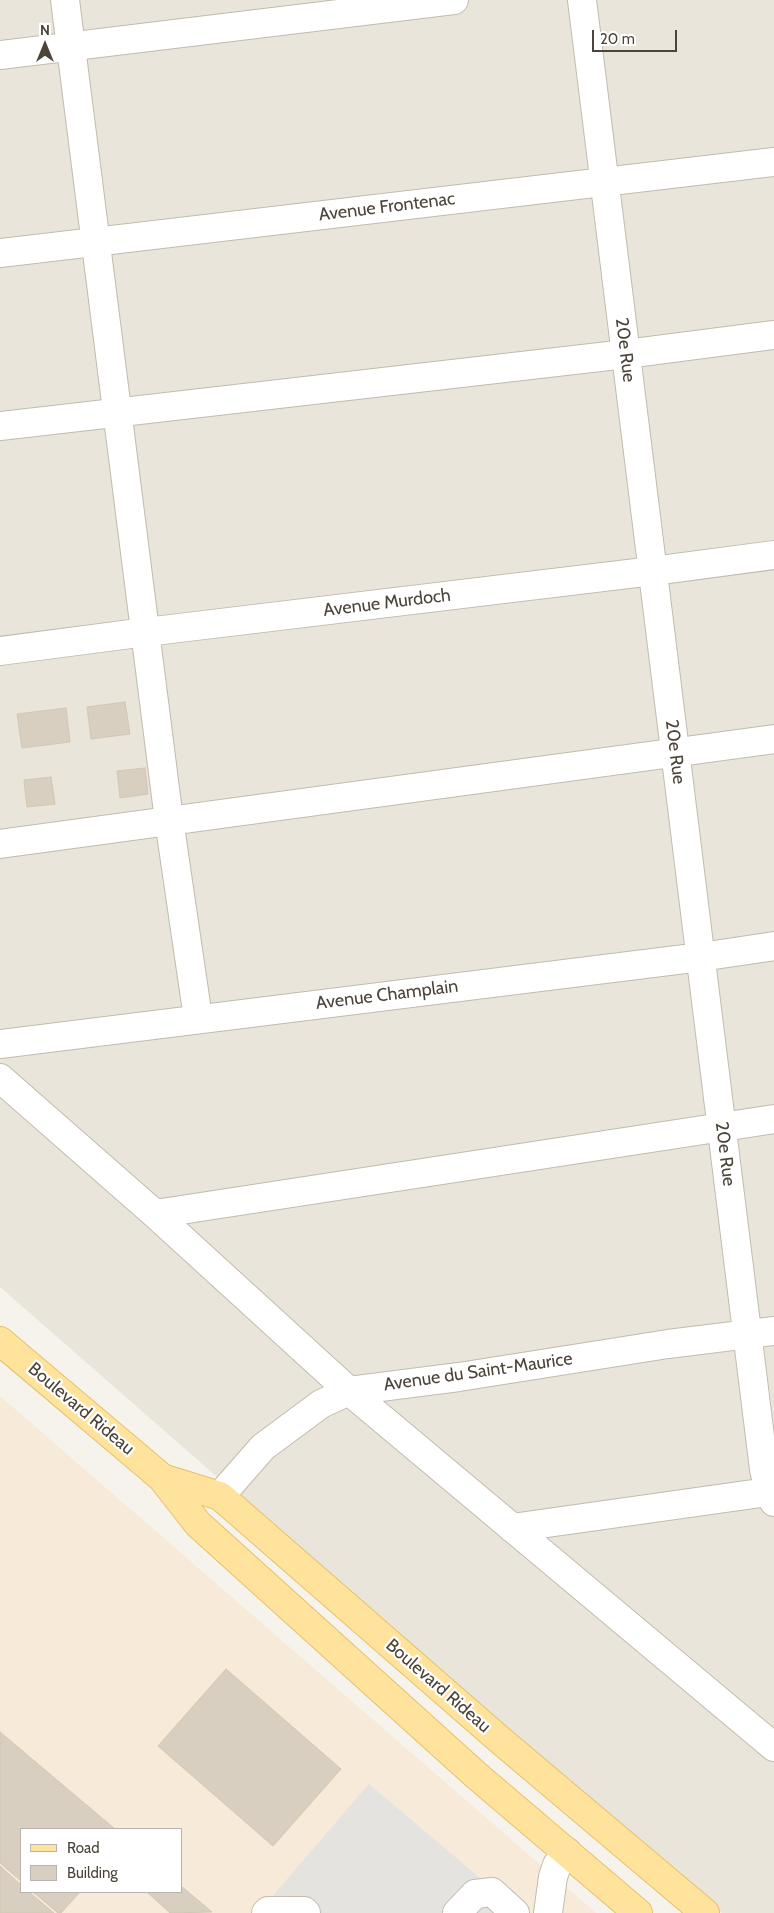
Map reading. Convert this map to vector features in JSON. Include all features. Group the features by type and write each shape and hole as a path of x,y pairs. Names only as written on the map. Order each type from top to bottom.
{"main road":[{"name":"Boulevard Rideau","path":"0,1341 155,1472 198,1524 477,1776 638,1913"},
{"name":"Boulevard Rideau","path":"155,1472 220,1496 500,1740 705,1913"}],"street":[{"path":"65,0 169,820 198,1018"},
{"path":"0,55 454,0"},
{"name":"20e Rue","path":"582,0 722,1126 761,1333 764,1469 772,1495"},
{"name":"Avenue Frontenac","path":"0,253 774,162"},
{"path":"0,426 626,354 774,335"},
{"name":"Avenue Murdoch","path":"0,651 653,572 774,555"},
{"path":"0,844 774,739"},
{"name":"Avenue Champlain","path":"0,1044 701,957 774,946"},
{"path":"0,1078 155,1214 349,1391 774,1747"},
{"path":"155,1214 722,1126 774,1120"},
{"name":"Avenue du Saint-Maurice","path":"220,1496 263,1448 321,1404 349,1391 459,1377 668,1344 761,1333"},
{"path":"512,1528 772,1495"},
{"path":"548,1913 553,1878 557,1865 567,1852"},
{"path":"457,1913 475,1894 492,1892 516,1913"},
{"path":"266,1913 268,1911 304,1911 306,1913"}],"shaded area":[{"path":"0,0 774,0 774,1913 722,1913 384,1623 0,1287"},
{"path":"0,1396 596,1913 0,1913"},
{"path":"369,1784 521,1913 258,1913"}],"building":[{"path":"125,702 130,734 91,739 87,707"},
{"path":"66,708 70,742 22,748 17,714"},
{"path":"145,768 148,794 120,798 117,771"},
{"path":"51,777 55,804 27,807 24,780"},
{"path":"226,1669 341,1769 273,1846 158,1746"},
{"path":"0,1732 114,1828 20,1828 20,1880 0,1863"},
{"path":"0,1866 20,1884 20,1893 30,1893 54,1913 0,1913"},
{"path":"182,1887 212,1912 170,1913 148,1893 182,1893"},
{"path":"34,1893 79,1893 61,1913 58,1913"}]}
